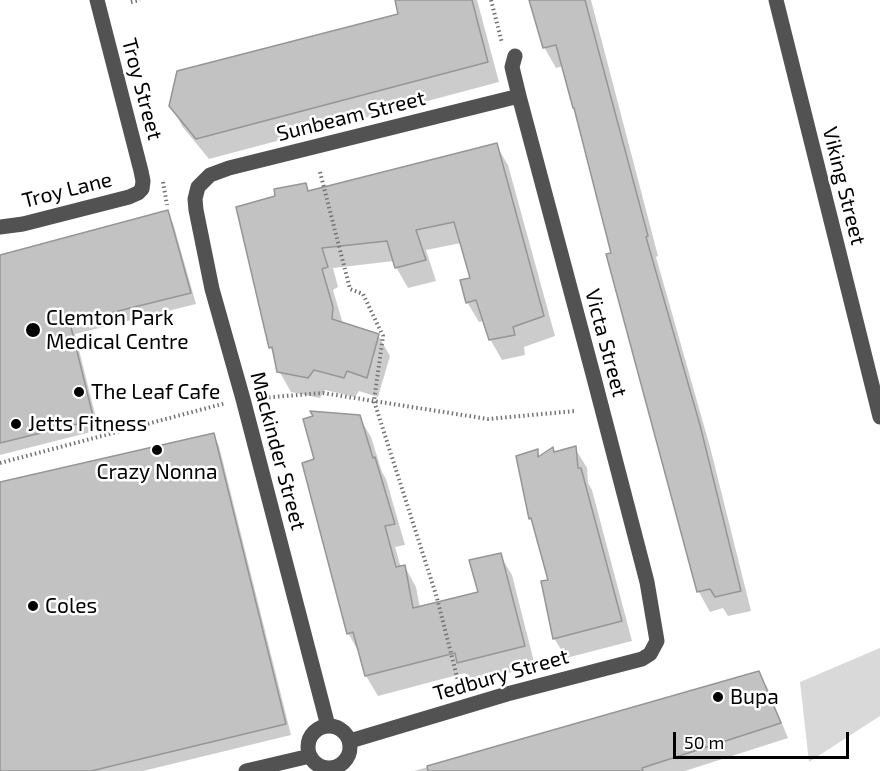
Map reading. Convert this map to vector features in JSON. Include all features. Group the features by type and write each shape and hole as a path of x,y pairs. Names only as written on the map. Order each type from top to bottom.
{"street":[{"name":"Troy Street","path":"97,0 141,171 142,189"},
{"name":"Viking Street","path":"777,0 880,417"},
{"name":"Victa Street","path":"509,52 644,571 657,641"},
{"name":"Sunbeam Street","path":"198,187 210,175 229,168 519,96"},
{"name":"Mackinder Street","path":"198,187 195,199 196,210 212,289 328,726"},
{"name":"Troy Lane","path":"0,227 23,224 129,197 142,189"},
{"name":"Tedbury Street","path":"350,741 507,694 642,659 651,654 657,641"},
{"path":"328,726 342,729 350,741 349,754 334,769 314,762 308,749 308,742 315,731 328,726"},
{"path":"246,771 310,756"}],"path":[{"path":"131,2 140,0"},
{"path":"490,0 509,52"},
{"path":"320,172 350,289 363,294 383,336 374,401 437,598 459,685"},
{"path":"163,176 167,205"},
{"path":"0,463 243,399 323,393 488,419 575,411"}],"shaded area":[{"path":"880,648 880,716 809,762 800,682"}],"building":[{"path":"395,0 472,0 488,62 196,139 169,106 177,71 398,14"},
{"path":"529,0 585,0 648,236 646,237 700,425 741,591 715,597 710,589 697,592 606,254 611,253 574,108 556,45 543,48"},
{"path":"497,143 544,316 513,327 515,335 489,340 476,300 466,303 460,280 470,278 454,222 416,230 426,260 395,268 387,241 322,248 328,267 322,269 333,307 332,319 379,334 367,378 347,371 344,378 314,370 308,378 277,372 272,347 269,348 236,207 275,196 274,189 306,183 308,191"},
{"path":"168,210 191,293 70,323 94,420 0,443 0,255"},
{"path":"310,411 360,415 395,524 385,526 396,567 405,565 413,608 478,592 469,560 501,553 525,646 457,663 455,653 365,676 353,632 347,634 302,463 314,459 303,419 313,416"},
{"path":"214,433 286,724 91,771 0,771 0,482"},
{"path":"576,446 578,468 581,468 622,621 553,639 541,581 548,580 531,518 529,519 516,456 538,449 538,457 553,447 554,452"},
{"name":"Bupa","path":"759,671 781,723 642,768 643,771 428,771 427,766"}],"place":[{"name":"Clemton Park Medical Centre","path":"33,330"},
{"name":"The Leaf Cafe","path":"79,392"},
{"name":"Jetts Fitness","path":"16,424"},
{"name":"Crazy Nonna","path":"157,450"},
{"name":"Coles","path":"33,606"},
{"name":"Bupa","path":"718,697"}]}
